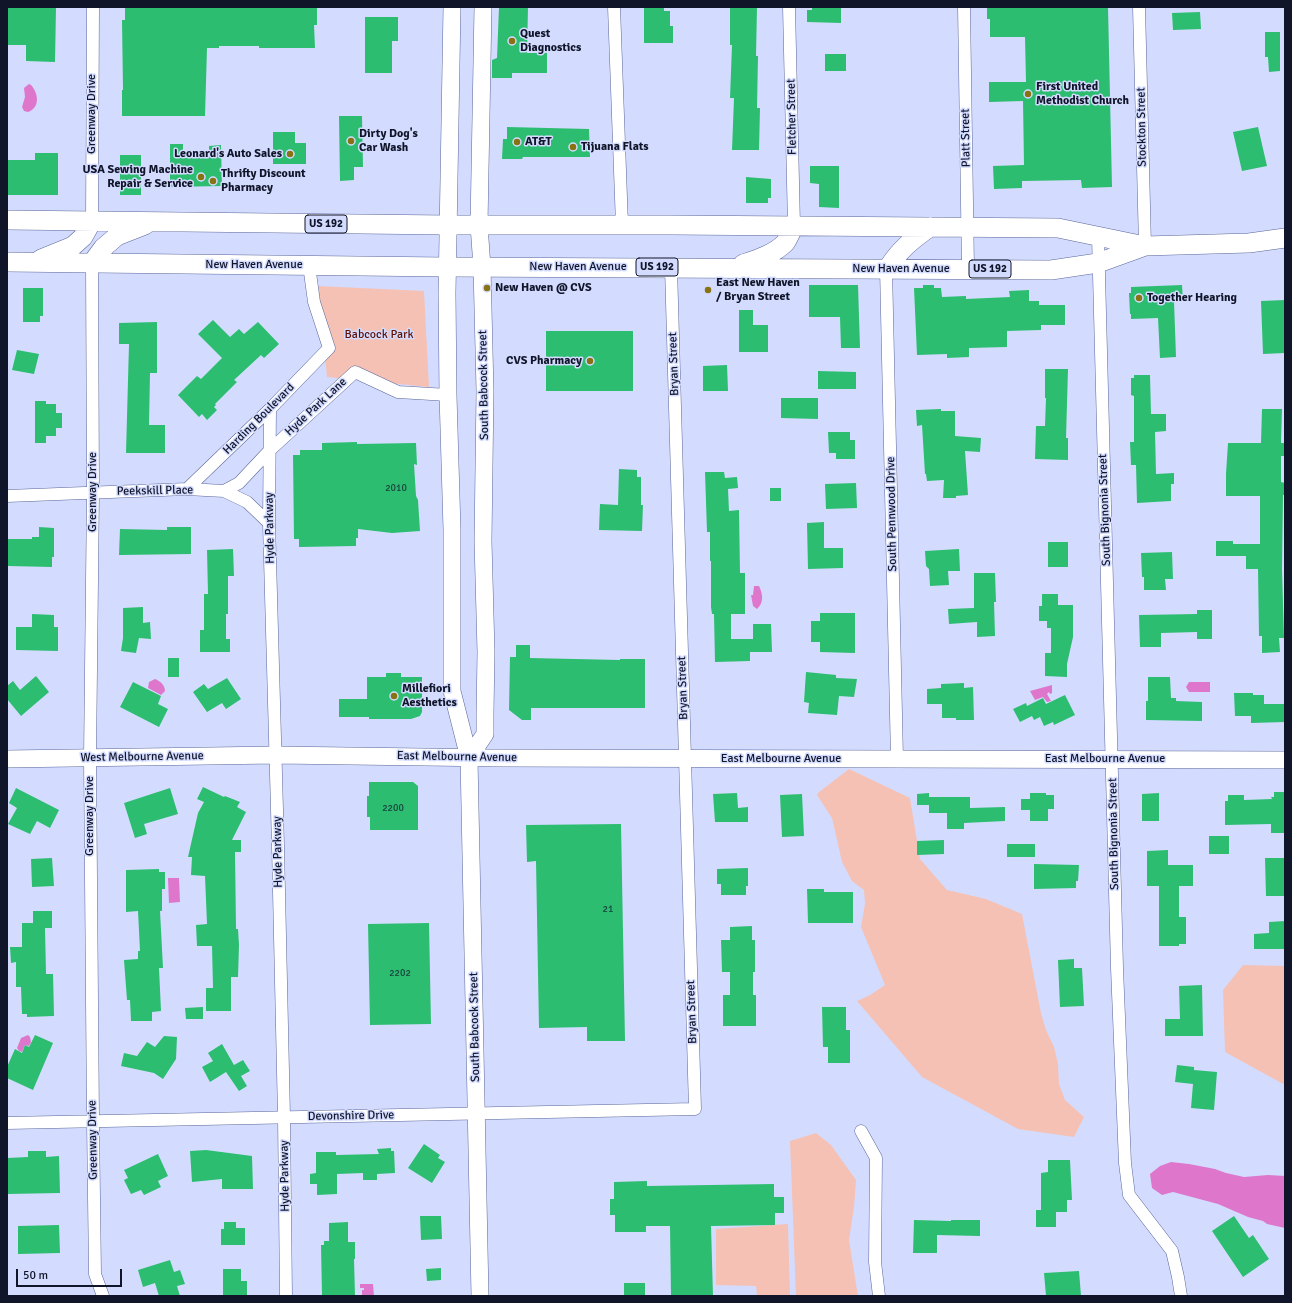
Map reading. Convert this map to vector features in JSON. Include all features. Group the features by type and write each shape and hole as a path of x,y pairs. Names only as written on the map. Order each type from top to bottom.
{"main road":[{"name":"South Babcock Street","path":"452,7 447,267 448,395 452,530 452,691 469,758 480,1296"},
{"name":"South Babcock Street","path":"469,758 485,734 486,652 483,541 485,410 482,267 479,225 483,7"},
{"name":"New Haven Avenue","path":"7,220 448,225 1058,228 1145,246 1249,243 1285,238"},
{"path":"34,262 73,246 83,237 92,221"},
{"path":"92,263 103,248 117,236 152,222"},
{"path":"732,268 774,252 786,242 794,226"},
{"path":"887,268 896,255 908,243 930,227"},
{"name":"New Haven Avenue","path":"7,262 447,267 1051,270 1098,263 1145,246"},
{"name":"East Melbourne Avenue","path":"276,755 469,758 1285,760"},
{"name":"West Melbourne Avenue","path":"7,759 276,755"}],"street":[{"name":"Greenway Drive","path":"92,221 93,7"},
{"path":"614,7 622,225"},
{"name":"Fletcher Street","path":"789,7 794,226"},
{"name":"Platt Street","path":"964,7 968,269"},
{"name":"Stockton Street","path":"1139,7 1145,246"},
{"name":"South Bignonia Street","path":"1098,236 1117,968 1125,1163 1129,1195 1172,1251 1181,1296"},
{"name":"Greenway Drive","path":"92,263 94,492 90,758 93,1121 95,1274 103,1296"},
{"name":"Harding Boulevard","path":"188,489 270,409 329,348 314,302 309,265"},
{"name":"Bryan Street","path":"671,267 695,1109"},
{"name":"South Pennwood Drive","path":"887,268 898,759"},
{"name":"Hyde Park Lane","path":"224,491 239,483 270,450 355,372 398,392 448,395"},
{"name":"Hyde Parkway","path":"270,409 269,523 284,1117 286,1296"},
{"name":"Peekskill Place","path":"7,496 188,489 224,491 247,502 269,523"},
{"name":"Devonshire Drive","path":"7,1123 695,1109"},
{"path":"861,1131 876,1158 875,1262 879,1296"}],"green space":[{"name":"Babcock Park","path":"318,286 424,291 429,387 327,377"},
{"path":"849,769 910,798 920,859 947,890 986,899 1022,914 1041,1013 1046,1030 1054,1047 1058,1064 1059,1084 1065,1100 1084,1117 1074,1137 1018,1129 922,1077 857,1001 870,995 885,985 861,927 865,904 864,890 852,881 842,862 832,818 817,795"},
{"path":"1243,965 1285,966 1285,1085 1225,1052 1223,990"},
{"path":"816,1133 831,1145 856,1180 849,1240 858,1296 796,1296 790,1141"},
{"path":"788,1224 790,1296 757,1296 756,1286 716,1285 716,1229"}],"shaded area":[{"path":"29,84 36,92 37,100 35,107 28,112 24,111 22,107 25,97 24,88"},
{"path":"754,586 759,586 762,595 761,604 757,609 753,606 751,595 753,595"},
{"path":"155,679 164,687 165,691 161,695 148,688 149,682"},
{"path":"1189,682 1210,682 1210,692 1189,692 1186,687"},
{"path":"1052,685 1052,693 1050,694 1049,692 1047,694 1051,701 1047,702 1043,697 1035,700 1030,691"},
{"path":"168,878 179,878 180,902 169,903"},
{"path":"28,1035 31,1042 29,1046 25,1045 22,1052 19,1051 17,1048 21,1038"},
{"path":"1171,1162 1215,1169 1244,1177 1268,1175 1285,1176 1285,1228 1267,1224 1263,1221 1248,1217 1218,1204 1173,1192 1162,1195 1152,1188 1150,1174 1160,1166"},
{"path":"360,1284 373,1284 374,1296 362,1296 362,1290 364,1290 364,1288 360,1288"}],"building":[{"path":"7,7 56,7 55,62 26,61 26,45 7,45"},
{"path":"125,7 317,7 317,25 314,25 315,48 219,46 219,48 207,48 205,116 122,116 122,20 125,20"},
{"name":"Quest Diagnostics","path":"499,7 528,7 527,53 547,53 547,73 512,73 512,78 492,78 492,60 497,58"},
{"path":"644,7 664,7 664,11 670,11 670,26 673,26 673,43 644,43"},
{"path":"730,7 757,7 756,56 758,56 757,108 760,108 759,150 732,150 734,98 730,98 732,45 730,45"},
{"path":"812,7 841,7 841,23 807,22 807,10 812,10"},
{"name":"First United Methodist Church","path":"987,7 1108,7 1112,187 1082,188 1081,180 1022,181 1022,188 994,189 993,166 1024,165 1023,101 989,102 989,82 1026,82 1025,37 990,37 990,19 987,19"},
{"path":"1200,12 1201,29 1173,30 1172,13"},
{"path":"365,17 398,17 398,41 392,41 392,73 365,73"},
{"path":"1265,32 1280,32 1280,71 1269,72 1268,57 1265,57"},
{"path":"825,54 846,54 846,71 825,71"},
{"name":"Dirty Dog's Car Wash","path":"339,116 362,116 363,167 354,167 354,180 340,181"},
{"path":"507,127 589,129 590,157 523,157 522,159 502,159 503,139 507,139"},
{"path":"1258,127 1267,166 1242,171 1233,132"},
{"name":"Leonard's Auto Sales","path":"273,132 295,132 295,143 306,143 306,164 273,164"},
{"path":"170,144 183,144 183,158 209,158 209,146 221,145 222,186 170,187"},
{"path":"35,153 58,153 58,195 7,195 7,160 35,160"},
{"path":"120,155 141,155 141,195 120,195"},
{"path":"810,166 839,166 839,208 819,207 819,184 810,183"},
{"path":"746,177 771,179 771,198 768,198 768,203 746,203"},
{"path":"809,285 858,285 860,348 841,348 840,317 809,317"},
{"path":"923,285 934,285 934,288 941,288 942,297 966,296 966,299 1010,297 1009,291 1029,290 1029,301 1039,301 1039,305 1065,305 1065,325 1041,325 1041,330 1007,331 1007,347 969,348 969,357 947,358 947,354 917,355 914,288 923,288"},
{"path":"1182,285 1183,301 1174,301 1176,357 1160,358 1158,318 1131,319 1129,293 1131,293 1131,287"},
{"path":"23,288 43,288 43,316 40,316 40,322 23,322"},
{"path":"1285,300 1285,353 1263,354 1261,301"},
{"path":"739,310 753,310 753,325 768,325 768,352 739,352"},
{"path":"213,320 230,337 239,329 244,334 258,322 279,344 264,358 261,355 234,380 237,382 215,404 216,405 214,407 217,410 207,420 202,414 199,417 178,395 197,376 201,379 222,358 198,334"},
{"path":"157,322 157,373 150,373 149,425 165,425 165,453 126,453 129,344 119,344 119,323"},
{"name":"CVS Pharmacy","path":"546,331 633,331 633,391 546,391"},
{"path":"17,350 39,354 34,374 12,370"},
{"path":"727,365 728,391 703,391 703,366"},
{"path":"1045,369 1068,369 1066,438 1068,438 1068,460 1035,459 1036,426 1045,426"},
{"path":"818,371 856,372 856,389 818,389"},
{"path":"1134,375 1150,375 1151,414 1166,414 1166,431 1155,432 1156,474 1174,473 1174,484 1171,484 1171,501 1137,503 1136,465 1131,465 1130,442 1134,442 1134,396 1131,395 1131,378 1134,378"},
{"path":"781,398 818,398 818,419 781,418"},
{"path":"35,401 46,401 46,404 56,404 56,413 62,413 62,428 56,428 56,436 46,436 46,443 35,443"},
{"path":"941,409 941,411 955,411 955,436 981,438 980,452 965,451 968,495 956,496 956,498 943,498 944,480 927,481 925,474 922,425 917,426 916,410"},
{"path":"1262,409 1282,409 1281,443 1284,443 1284,456 1281,456 1281,482 1285,483 1285,495 1283,495 1282,569 1284,638 1279,638 1280,652 1262,653 1262,636 1259,636 1258,569 1246,569 1246,556 1216,556 1216,541 1233,541 1233,544 1260,544 1260,496 1226,496 1226,474 1228,443 1261,443"},
{"path":"828,432 850,432 850,440 855,440 855,459 836,459 836,453 829,453"},
{"path":"357,442 357,444 416,443 417,465 414,464 420,531 392,533 358,529 356,546 299,547 299,539 294,539 293,455 300,455 300,450 322,450 322,443"},
{"path":"619,469 637,470 637,477 641,477 641,505 643,505 642,531 599,530 600,504 618,505"},
{"path":"705,472 724,472 725,478 737,477 738,488 728,489 729,511 739,510 740,573 745,573 745,614 731,614 731,639 753,639 753,624 771,624 772,652 750,652 750,661 715,662 714,614 712,614 711,607 710,532 707,532"},
{"path":"856,483 857,508 826,509 825,484"},
{"path":"770,488 781,488 781,501 770,501"},
{"path":"824,522 824,548 843,548 843,568 808,569 807,523"},
{"path":"39,527 54,528 54,557 52,557 52,567 8,566 7,539 32,539 32,537 39,537"},
{"path":"167,527 191,527 191,554 119,555 120,529 167,530"},
{"path":"1048,542 1068,542 1068,567 1048,567"},
{"path":"233,549 234,576 228,576 228,614 226,614 226,639 230,639 230,652 200,652 200,630 204,630 204,594 208,594 207,550"},
{"path":"959,549 960,571 948,571 949,585 930,586 929,569 926,566 925,551"},
{"path":"1172,552 1173,579 1165,579 1166,590 1144,590 1141,553"},
{"path":"974,573 995,573 995,636 977,637 977,622 949,624 948,609 974,608"},
{"path":"1042,594 1058,594 1058,605 1073,605 1073,637 1067,664 1067,677 1045,676 1045,653 1051,653 1051,628 1047,628 1047,621 1039,621 1039,606 1042,606"},
{"path":"143,607 143,623 150,622 151,639 139,638 136,653 121,651 123,638 123,608"},
{"path":"1197,610 1212,610 1212,639 1197,639 1197,632 1161,633 1161,647 1140,647 1139,615 1197,614"},
{"path":"820,613 855,613 855,653 820,652 820,642 811,642 811,621 820,621"},
{"path":"32,614 54,615 54,627 58,627 58,651 16,650 16,627 32,627"},
{"path":"516,645 530,645 530,658 620,660 645,659 645,708 531,708 531,720 522,720 509,710 510,657 516,657"},
{"path":"168,658 179,658 179,677 168,677"},
{"path":"806,672 836,675 836,678 857,679 854,697 839,696 837,715 808,713 809,703 804,702"},
{"path":"386,673 401,673 401,677 422,677 422,712 420,716 411,719 339,717 339,699 367,699 367,677 386,677"},
{"path":"36,676 49,692 21,716 7,699 7,686 13,681 20,690"},
{"path":"1148,677 1170,677 1171,698 1176,698 1176,701 1202,702 1202,721 1146,720"},
{"path":"227,678 241,699 226,709 222,703 207,712 193,692 204,684 208,689"},
{"path":"133,682 161,696 158,704 168,709 159,727 120,707"},
{"path":"964,683 964,688 973,687 974,720 942,718 942,704 927,704 927,689 941,688 941,684"},
{"path":"1234,693 1253,693 1253,695 1264,695 1264,704 1284,704 1285,722 1251,723 1251,716 1235,716"},
{"path":"1065,695 1075,715 1054,725 1053,722 1044,726 1040,717 1034,720 1032,716 1020,722 1013,709 1026,703 1027,706 1043,698 1046,704"},
{"path":"369,782 413,782 418,786 418,830 370,830 370,817 367,817"},
{"path":"203,787 224,797 225,796 240,802 237,807 246,812 232,840 241,840 241,852 235,852 236,929 238,929 239,945 238,977 231,977 231,1011 206,1011 206,988 213,988 212,946 197,946 196,925 207,924 205,876 191,875 192,857 188,857 198,813 204,802 197,799"},
{"path":"16,788 59,810 50,828 37,821 30,834 8,824 17,808 9,803"},
{"path":"170,788 178,814 144,824 147,834 135,838 124,803"},
{"path":"1274,792 1285,792 1285,833 1271,833 1271,824 1225,825 1225,801 1228,801 1228,795 1244,795 1244,800 1272,799 1271,797 1274,797"},
{"path":"737,793 738,808 748,807 748,822 715,822 713,794"},
{"path":"929,793 929,797 970,797 970,808 1005,807 1005,821 964,823 964,829 947,829 947,813 929,813 929,805 917,805 917,794"},
{"path":"1030,793 1046,793 1046,795 1054,795 1054,809 1048,809 1048,821 1030,821 1030,810 1021,810 1021,799 1030,799"},
{"path":"1159,793 1159,821 1142,821 1142,794"},
{"path":"802,794 804,836 782,837 780,795"},
{"path":"621,824 625,1041 587,1041 587,1027 539,1028 536,861 527,862 526,825"},
{"path":"1209,836 1229,836 1229,854 1209,854"},
{"path":"944,840 944,854 917,855 917,841"},
{"path":"1007,844 1035,844 1035,857 1007,857"},
{"path":"1168,850 1168,865 1193,865 1193,886 1179,886 1179,917 1186,917 1186,944 1179,944 1179,946 1159,946 1159,886 1147,886 1147,851"},
{"path":"52,858 54,886 32,887 31,859"},
{"path":"1265,858 1285,858 1285,896 1266,896"},
{"path":"1034,864 1079,865 1076,888 1034,889"},
{"path":"748,868 748,886 746,886 746,895 721,895 721,884 717,884 717,869"},
{"path":"159,869 159,872 165,872 165,889 162,889 162,911 160,911 163,968 159,968 161,1011 152,1012 152,1021 131,1021 130,1000 127,1000 124,960 138,959 138,951 140,951 138,911 126,912 126,870"},
{"path":"807,889 824,889 824,892 853,892 853,923 808,923"},
{"path":"33,911 52,911 52,928 45,928 46,974 53,974 54,1016 27,1017 27,1014 22,1014 21,987 16,987 16,962 11,963 10,947 22,947 22,923 33,923"},
{"path":"1285,921 1285,949 1254,949 1254,934 1269,933 1269,922"},
{"path":"429,923 431,1024 370,1025 368,924"},
{"path":"752,926 752,940 755,940 753,995 756,995 756,1026 723,1026 723,995 730,995 730,972 722,972 721,940 730,940 730,927"},
{"path":"1074,959 1074,968 1082,968 1084,1006 1060,1007 1058,960"},
{"path":"1202,985 1203,1036 1165,1036 1165,1019 1180,1019 1179,986"},
{"path":"203,1007 203,1019 186,1019 185,1008"},
{"path":"822,1007 846,1007 846,1030 850,1030 850,1063 828,1063 828,1047 823,1047"},
{"path":"35,1035 53,1043 33,1090 7,1078 7,1067 15,1049 22,1053 25,1045 29,1047"},
{"path":"164,1036 177,1037 176,1059 163,1079 154,1073 121,1066 124,1053 137,1056 147,1042 155,1047"},
{"path":"222,1044 234,1065 243,1060 250,1071 241,1076 247,1086 239,1091 226,1072 210,1082 202,1067 213,1061 208,1053"},
{"path":"1177,1065 1194,1067 1194,1070 1217,1072 1214,1110 1191,1108 1193,1084 1175,1082"},
{"path":"424,1144 440,1155 438,1158 445,1162 432,1183 408,1168"},
{"path":"391,1148 391,1151 394,1151 395,1173 377,1174 377,1180 363,1180 363,1173 337,1174 337,1194 317,1195 317,1184 310,1184 310,1174 316,1173 316,1152 336,1152 336,1155 379,1154 377,1149"},
{"path":"206,1150 252,1156 253,1189 222,1189 222,1179 192,1182 190,1151"},
{"path":"28,1151 46,1151 46,1157 59,1156 60,1193 7,1194 7,1158 28,1157"},
{"path":"158,1154 168,1176 158,1181 161,1187 144,1195 141,1190 131,1194 124,1180 128,1178 124,1170"},
{"path":"1048,1160 1070,1160 1072,1200 1067,1200 1067,1212 1056,1212 1056,1227 1036,1227 1036,1210 1041,1210 1041,1173 1048,1172"},
{"path":"647,1181 647,1186 774,1184 774,1197 784,1197 784,1213 775,1213 775,1225 711,1226 713,1296 671,1296 670,1226 646,1226 646,1232 615,1232 615,1215 610,1215 610,1199 614,1199 614,1182"},
{"path":"420,1216 441,1216 442,1239 421,1240"},
{"path":"1234,1216 1249,1238 1253,1235 1269,1259 1243,1277 1212,1231"},
{"path":"914,1220 980,1220 980,1236 937,1235 937,1253 913,1253"},
{"path":"224,1222 236,1222 236,1228 245,1228 245,1245 221,1245 221,1229 224,1229"},
{"path":"348,1222 348,1242 355,1242 355,1296 322,1296 321,1245 324,1245 324,1241 329,1241 329,1223"},
{"path":"59,1225 60,1253 18,1254 18,1226"},
{"path":"170,1260 174,1272 180,1270 185,1284 177,1286 180,1296 159,1296 155,1283 143,1287 138,1270"},
{"path":"441,1268 441,1280 427,1281 426,1269"},
{"path":"223,1269 241,1269 241,1281 247,1281 247,1296 223,1296"},
{"path":"1079,1271 1081,1296 1046,1296 1044,1273"},
{"path":"624,1283 645,1283 645,1296 624,1296"}],"place":[{"name":"Quest Diagnostics","path":"512,41"},
{"name":"First United Methodist Church","path":"1028,94"},
{"name":"Dirty Dog's Car Wash","path":"351,141"},
{"name":"AT&T","path":"517,142"},
{"name":"Tijuana Flats","path":"573,147"},
{"name":"Leonard's Auto Sales","path":"290,154"},
{"name":"USA Sewing Machine Repair & Service","path":"201,177"},
{"name":"Thrifty Discount Pharmacy","path":"213,181"},
{"name":"New Haven @ CVS","path":"487,288"},
{"name":"East New Haven / Bryan Street","path":"708,290"},
{"name":"Together Hearing","path":"1139,298"},
{"name":"CVS Pharmacy","path":"590,361"},
{"name":"Millefiori Aesthetics","path":"394,696"}]}
